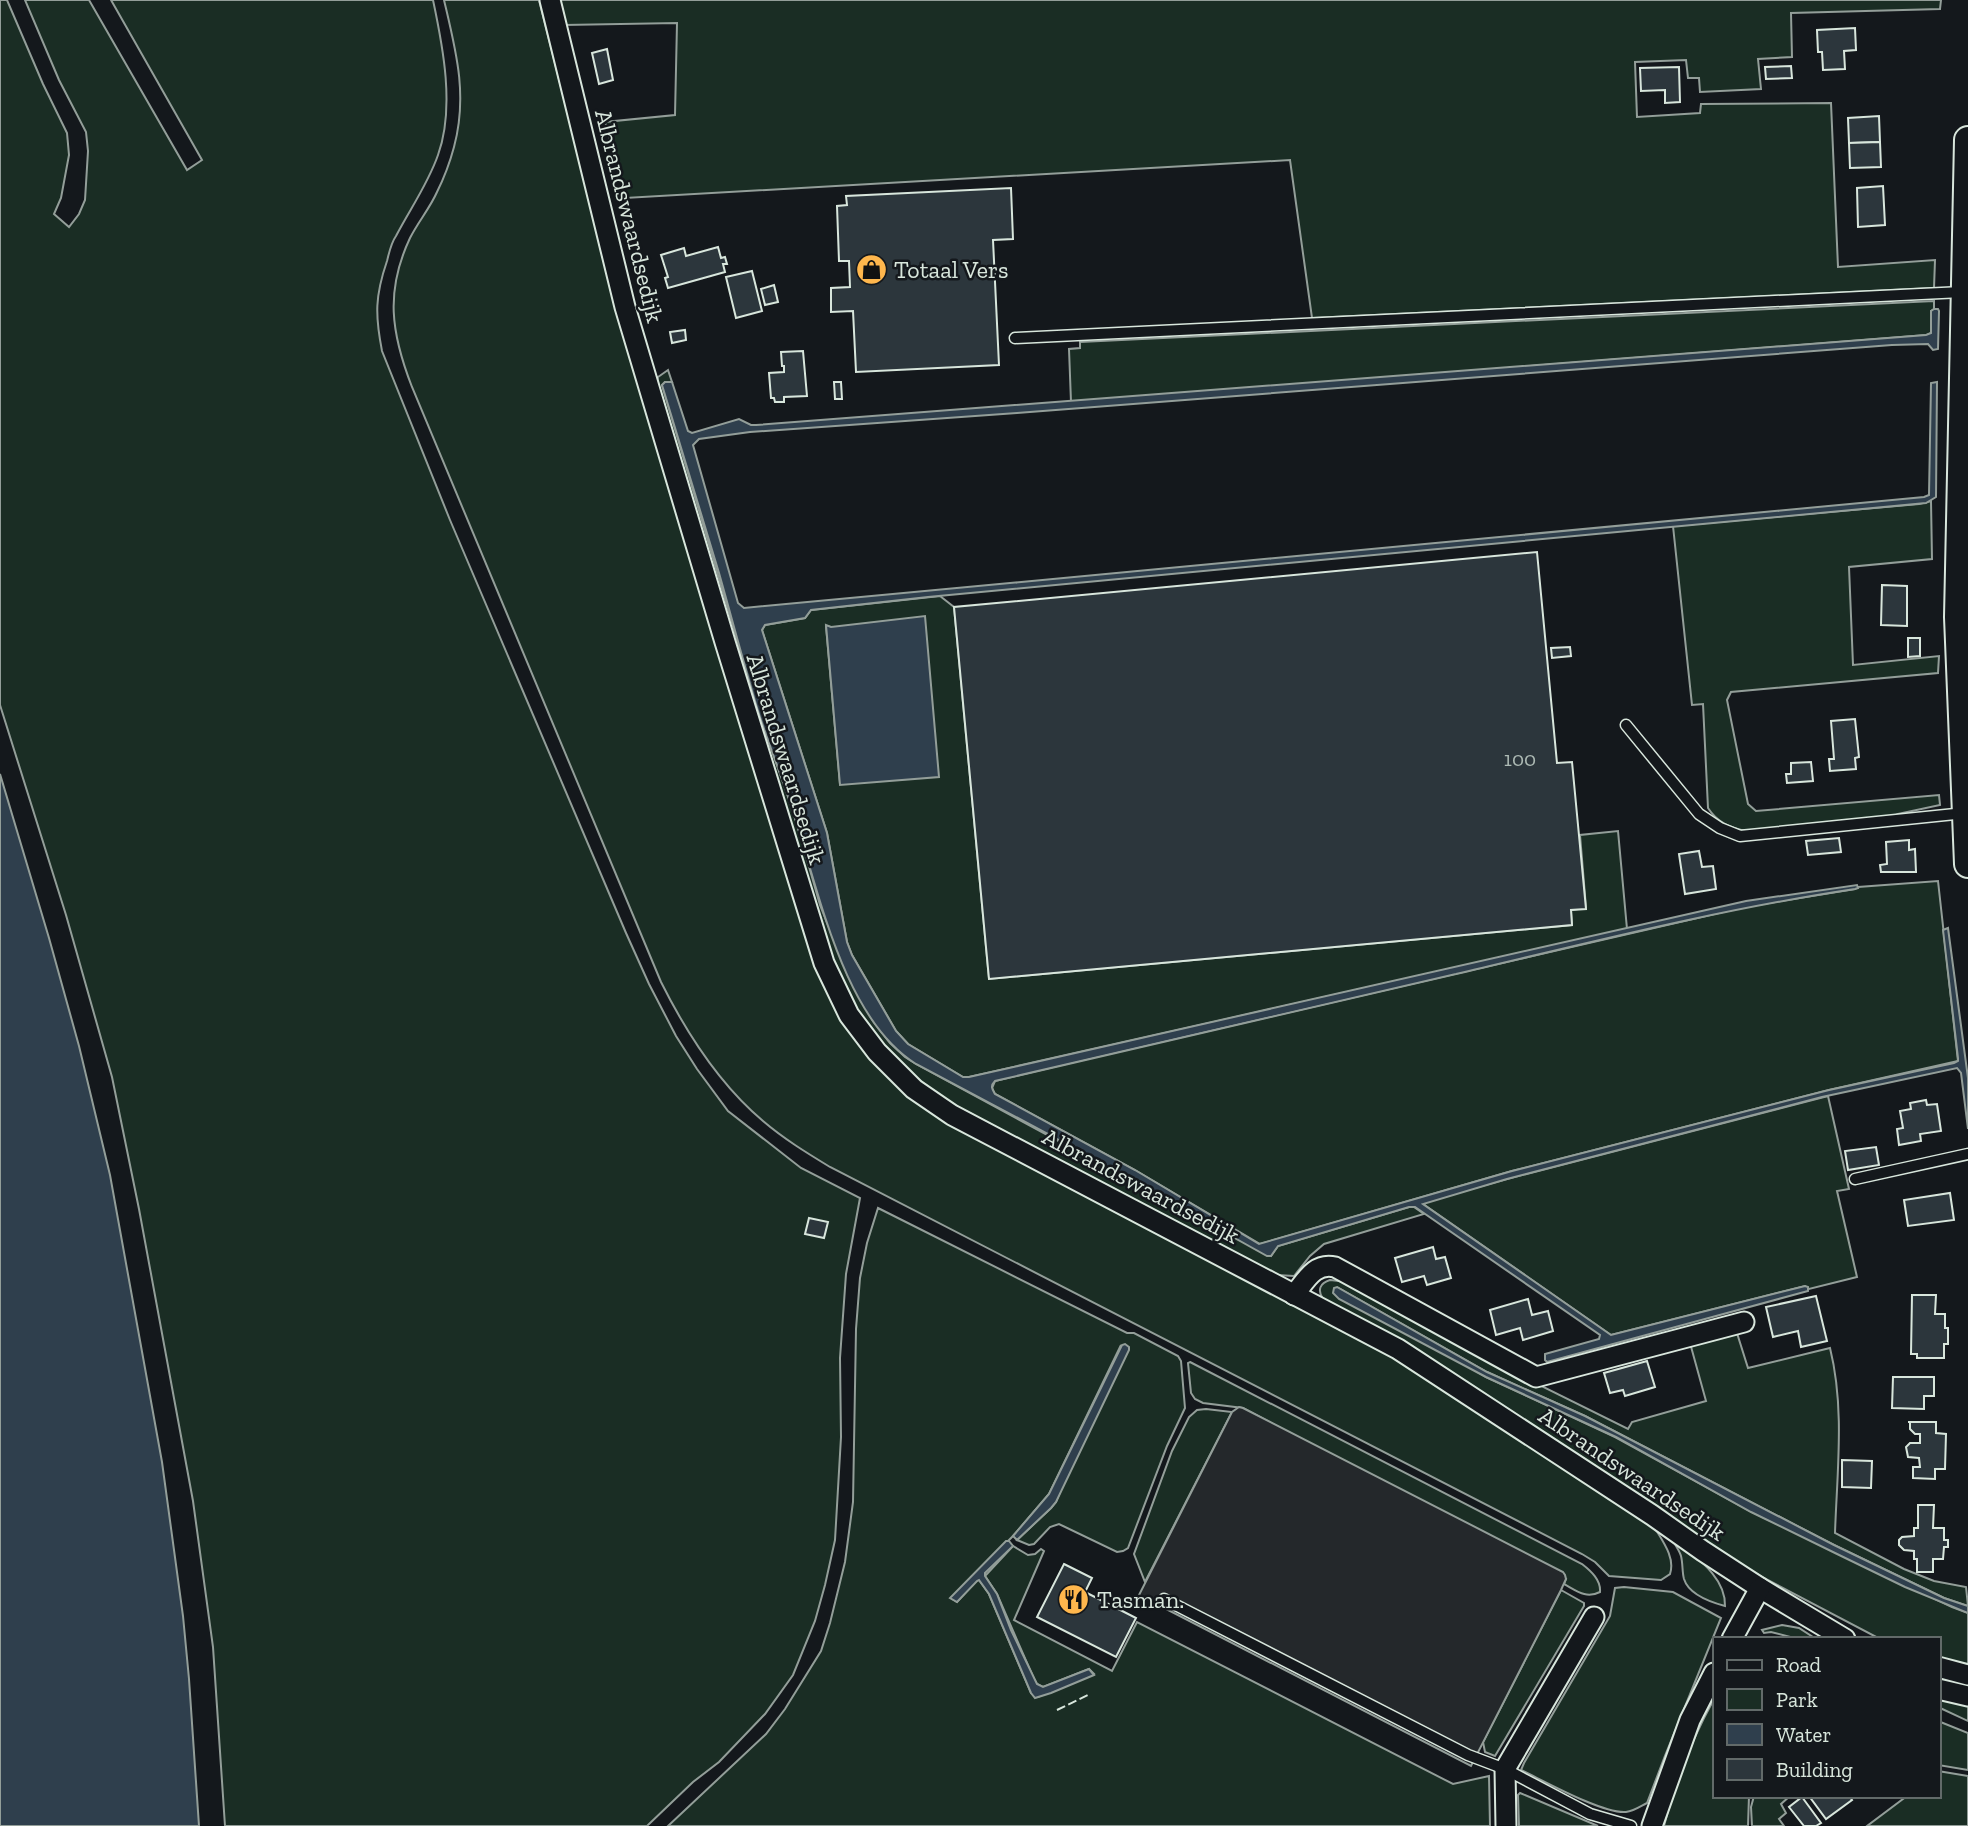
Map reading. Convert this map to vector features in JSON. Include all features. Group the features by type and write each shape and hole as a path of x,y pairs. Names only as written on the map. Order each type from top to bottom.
{"street":[{"name":"Albrandswaardsedijk","path":"550,0 625,307 824,963 849,1015 877,1052 914,1089 952,1115 1294,1296 1358,1327 1428,1367 1652,1514 1703,1551 1842,1637"},
{"path":"1968,139 1958,617 1968,864"},
{"name":"Albrandswaardsedijk","path":"1294,1296 1315,1269 1321,1266 1335,1267 1536,1377 1744,1322"},
{"path":"1733,1637 1760,1588"},
{"path":"1506,1826 1505,1769 1594,1617"},
{"path":"1940,1668 1968,1675"},
{"path":"1652,1826 1690,1720 1713,1675"},
{"path":"1940,1689 1968,1696"}],"lane":[{"path":"1015,338 1964,292"},
{"path":"1626,725 1699,814 1720,828 1740,836 1966,813"},
{"path":"1854,1179 1968,1154"},
{"path":"1164,1599 1468,1755 1505,1769 1590,1814 1631,1826"}],"green space":[{"path":"0,0 7,0 67,133 69,155 61,198 54,214 69,227 85,200 88,151 86,132 59,80 25,0 89,0 187,170 202,160 111,0 433,0 446,78 446,118 438,155 393,242 383,273 377,306 382,351 450,520 626,933 676,1036 728,1111 801,1168 860,1198 846,1274 840,1358 841,1437 835,1540 815,1621 793,1675 765,1714 719,1762 693,1782 647,1826 225,1826 213,1647 193,1501 139,1209 112,1077 66,915 0,705"},
{"path":"444,0 539,0 617,309 804,930 870,1057 901,1089 1413,1368 1652,1523 1669,1554 1670,1574 1661,1580 1609,1576 1582,1554 830,1167 763,1121 718,1074 693,1039 661,982 412,387 399,348 394,294 402,257 444,176 458,128 459,73"},
{"path":"558,0 1941,0 1940,9 1791,13 1792,57 1758,59 1761,89 1700,92 1699,78 1688,78 1686,60 1635,62 1637,117 1700,113 1701,104 1831,103 1838,267 1935,260 1934,288 1312,318 1290,160 625,198 605,122 675,115 677,23 564,25"},
{"path":"1934,301 1931,333 1927,335 1071,402 1069,349 1080,348 1080,342"},
{"path":"668,370 672,382 662,385 758,711 792,807 820,905 848,976 873,1021 890,1043 916,1064 1271,1256 1278,1246 1409,1207 1414,1207 1424,1214 1324,1244 1294,1276 1277,1275 943,1099 887,1050 859,1014 832,959 656,385 658,377"},
{"path":"1931,501 1932,559 1849,567 1853,665 1939,656 1938,673 1731,692 1727,700 1748,804 1756,811 1939,795 1940,805 1890,818 1748,831 1730,827 1720,821 1708,808 1703,704 1692,705 1673,526"},
{"path":"940,596 954,607 989,979 1572,925 1571,910 1586,908 1580,835 1618,831 1627,929 963,1077 908,1044 896,1031 847,942 827,833 762,630 765,625 805,618 811,610","holes":["826,626 831,627 840,784"]},
{"path":"1938,881 1958,1061 1829,1090 1512,1171 1260,1244 1135,1170 995,1094 992,1088 995,1081 1745,907 1858,887"},
{"path":"1828,1096 1849,1189 1837,1191 1857,1277 1809,1289 1805,1286 1611,1335 1423,1204 1507,1179"},
{"path":"878,1208 1127,1333 1134,1333 1178,1356 1181,1361 1185,1408 1167,1446 1128,1548 1117,1552 1059,1524 1050,1527 1034,1544 1029,1545 1017,1540 1056,1502 1121,1345 1049,1494 1013,1536 951,1598 957,1602 979,1580 989,1594 1031,1693 1038,1697 1094,1674 1089,1669 1043,1687 1037,1684 997,1594 985,1576 1013,1546 1028,1555 1041,1549 1044,1551 1014,1620 1112,1671 1137,1622 1453,1784 1489,1776 1490,1826 668,1826 766,1734 821,1651 845,1562 853,1502 856,1329 860,1278"},
{"path":"1330,1280 1348,1282 1511,1371 1628,1429 1632,1422 1706,1401 1690,1343 1736,1330 1748,1368 1830,1348 1839,1417 1835,1533 1904,1569 1934,1581 1966,1587 1968,1606 1944,1598 1834,1545 1585,1416 1487,1372 1337,1287 1486,1377 1615,1437 1752,1512 1968,1613 1968,1668 1940,1661 1940,1637 1876,1637 1735,1562 1323,1299 1320,1293 1324,1283"},
{"path":"1190,1362 1582,1564 1597,1580 1600,1592 1590,1595 1577,1591 1564,1584 1566,1579 1243,1408 1203,1403 1195,1399 1191,1393"},
{"path":"1197,1410 1232,1412 1145,1582 1134,1554 1172,1451 1189,1417"},
{"path":"1671,1536 1714,1575 1724,1595 1725,1606 1701,1597 1690,1589 1683,1576 1681,1556"},
{"path":"1615,1588 1673,1592 1721,1618 1647,1803 1626,1812 1603,1808 1521,1770 1610,1616"},
{"path":"1561,1590 1584,1603 1584,1606 1495,1756 1485,1752 1483,1742"},
{"path":"1782,1625 1799,1628 1813,1637 1790,1637 1764,1633 1762,1630"},
{"path":"1940,1695 1968,1701 1968,1721 1940,1708"},
{"path":"1713,1701 1713,1798 1749,1798 1748,1826 1664,1826 1673,1793 1698,1729"},
{"path":"1940,1722 1968,1733 1968,1770 1940,1765"},
{"path":"1940,1771 1968,1776 1968,1826 1867,1826 1904,1798 1940,1798"},
{"path":"1520,1793 1598,1826 1519,1826"},
{"path":"1753,1798 1788,1798 1781,1804 1786,1813 1779,1819 1784,1826 1752,1826"}],"shaded area":[{"path":"1239,1407 1565,1575 1561,1590 1471,1766 1139,1595 1232,1412"}],"water":[{"path":"1931,311 1939,311 1938,349 1933,350 1928,344 1892,345 750,432 699,439 693,445 738,603 744,608 1924,497 1929,495 1931,383 1937,382 1936,497 1926,503 928,597 811,610 805,618 765,625 762,630 827,833 847,942 852,955 896,1031 908,1044 963,1077 1746,901 1857,885 1858,888 1855,889 1755,906 1605,939 993,1083 995,1094 1135,1170 1259,1244 1512,1171 1829,1090 1954,1063 1958,1058 1943,930 1948,928 1968,1078 1968,1129 1961,1073 1957,1068 1822,1097 1507,1179 1423,1204 1611,1335 1805,1286 1808,1291 1547,1362 1545,1354 1599,1339 1600,1335 1415,1207 1278,1246 1271,1256 1267,1256 916,1064 890,1043 869,1015 851,983 836,947 758,711 662,385 665,382 672,382 688,431 692,433 739,419 756,425 1926,335 1931,333"},
{"path":"925,616 939,777 840,785 826,625 831,627"},
{"path":"0,774 79,1046 110,1175 162,1462 183,1616 199,1826 0,1826"},
{"path":"1337,1287 1487,1372 1585,1416 1834,1545 1944,1598 1968,1606 1968,1613 1905,1587 1751,1512 1616,1437 1486,1377 1339,1299 1333,1293"},
{"path":"1125,1344 1129,1350 1056,1502 1017,1540 1013,1536 1049,1494 1122,1345"},
{"path":"1006,1541 1013,1546 985,1576 997,1594 1037,1684 1043,1687 1089,1669 1094,1675 1035,1698 989,1594 979,1580 957,1602 950,1598"}],"building":[{"path":"1855,28 1856,50 1844,51 1845,69 1823,70 1822,52 1818,52 1817,30"},
{"path":"607,49 613,80 599,84 592,53"},
{"path":"1791,66 1792,78 1766,79 1765,67"},
{"path":"1679,67 1680,102 1665,103 1665,90 1641,91 1640,68"},
{"path":"1879,116 1880,142 1849,143 1848,118"},
{"path":"1880,142 1881,167 1850,168 1849,143"},
{"path":"1883,186 1885,225 1858,227 1857,188"},
{"path":"1011,188 1013,239 993,240 999,365 856,372 853,311 831,312 831,288 850,287 849,261 839,261 837,206 847,205 846,196"},
{"path":"718,247 721,258 725,257 727,264 723,264 725,272 668,288 665,278 668,277 661,255 684,248 686,256"},
{"path":"752,271 762,311 736,318 726,277"},
{"path":"774,285 778,302 765,305 761,289"},
{"path":"685,330 686,340 672,343 670,332"},
{"path":"803,351 807,396 784,397 784,402 775,402 774,398 771,398 769,373 784,372 781,352"},
{"path":"834,382 841,382 842,399 835,399"},
{"path":"1537,552 1557,763 1572,762 1586,909 1571,910 1572,925 989,979 954,607"},
{"path":"1882,585 1907,586 1907,626 1881,625"},
{"path":"1908,638 1920,638 1920,656 1908,657"},
{"path":"1570,647 1571,656 1552,658 1551,648"},
{"path":"1855,719 1859,757 1855,758 1856,769 1830,771 1829,759 1834,759 1831,721"},
{"path":"1811,762 1813,781 1787,783 1786,774 1791,774 1791,763"},
{"path":"1839,838 1841,852 1808,855 1806,841"},
{"path":"1909,840 1909,850 1915,849 1916,872 1881,872 1880,865 1887,864 1886,842"},
{"path":"1699,851 1702,867 1713,866 1716,889 1685,894 1679,854"},
{"path":"1926,1100 1927,1105 1937,1104 1941,1131 1920,1134 1921,1141 1899,1145 1897,1129 1903,1128 1900,1111 1911,1109 1910,1103"},
{"path":"1876,1147 1879,1165 1848,1170 1845,1151"},
{"path":"1950,1193 1954,1220 1908,1226 1904,1200"},
{"path":"809,1218 828,1222 824,1238 805,1234"},
{"path":"1433,1247 1436,1259 1445,1257 1451,1278 1427,1285 1424,1276 1402,1282 1395,1258"},
{"path":"1912,1295 1936,1295 1935,1314 1945,1314 1945,1328 1948,1328 1948,1344 1944,1344 1944,1358 1917,1358 1917,1354 1911,1354"},
{"path":"1816,1296 1827,1341 1801,1347 1798,1331 1773,1337 1766,1307"},
{"path":"1528,1299 1532,1315 1548,1311 1553,1331 1523,1340 1520,1328 1496,1335 1490,1310"},
{"path":"1647,1361 1655,1387 1625,1396 1623,1390 1610,1393 1604,1373"},
{"path":"1893,1377 1934,1377 1934,1396 1924,1396 1924,1409 1892,1408"},
{"path":"1910,1422 1936,1422 1936,1433 1946,1434 1945,1469 1935,1469 1935,1479 1913,1478 1913,1467 1920,1467 1919,1458 1908,1457 1906,1447 1910,1443 1920,1443 1920,1434 1915,1434 1910,1429"},
{"path":"1842,1460 1872,1461 1871,1488 1842,1487"},
{"path":"1918,1505 1934,1505 1933,1528 1944,1528 1944,1540 1948,1540 1943,1559 1933,1559 1933,1572 1917,1572 1914,1551 1904,1550 1899,1545 1902,1537 1914,1536 1914,1528 1918,1528"},
{"path":"1064,1564 1092,1578 1085,1592 1136,1618 1116,1657 1037,1617"},
{"path":"1803,1798 1821,1823 1804,1826 1789,1807"},
{"path":"1810,1798 1850,1798 1852,1800 1826,1819"}],"fence":[{"path":"1057,1710 1090,1694"}],"place":[{"name":"Totaal Vers","path":"871,270"},
{"name":"Tasman.","path":"1074,1600"}]}
